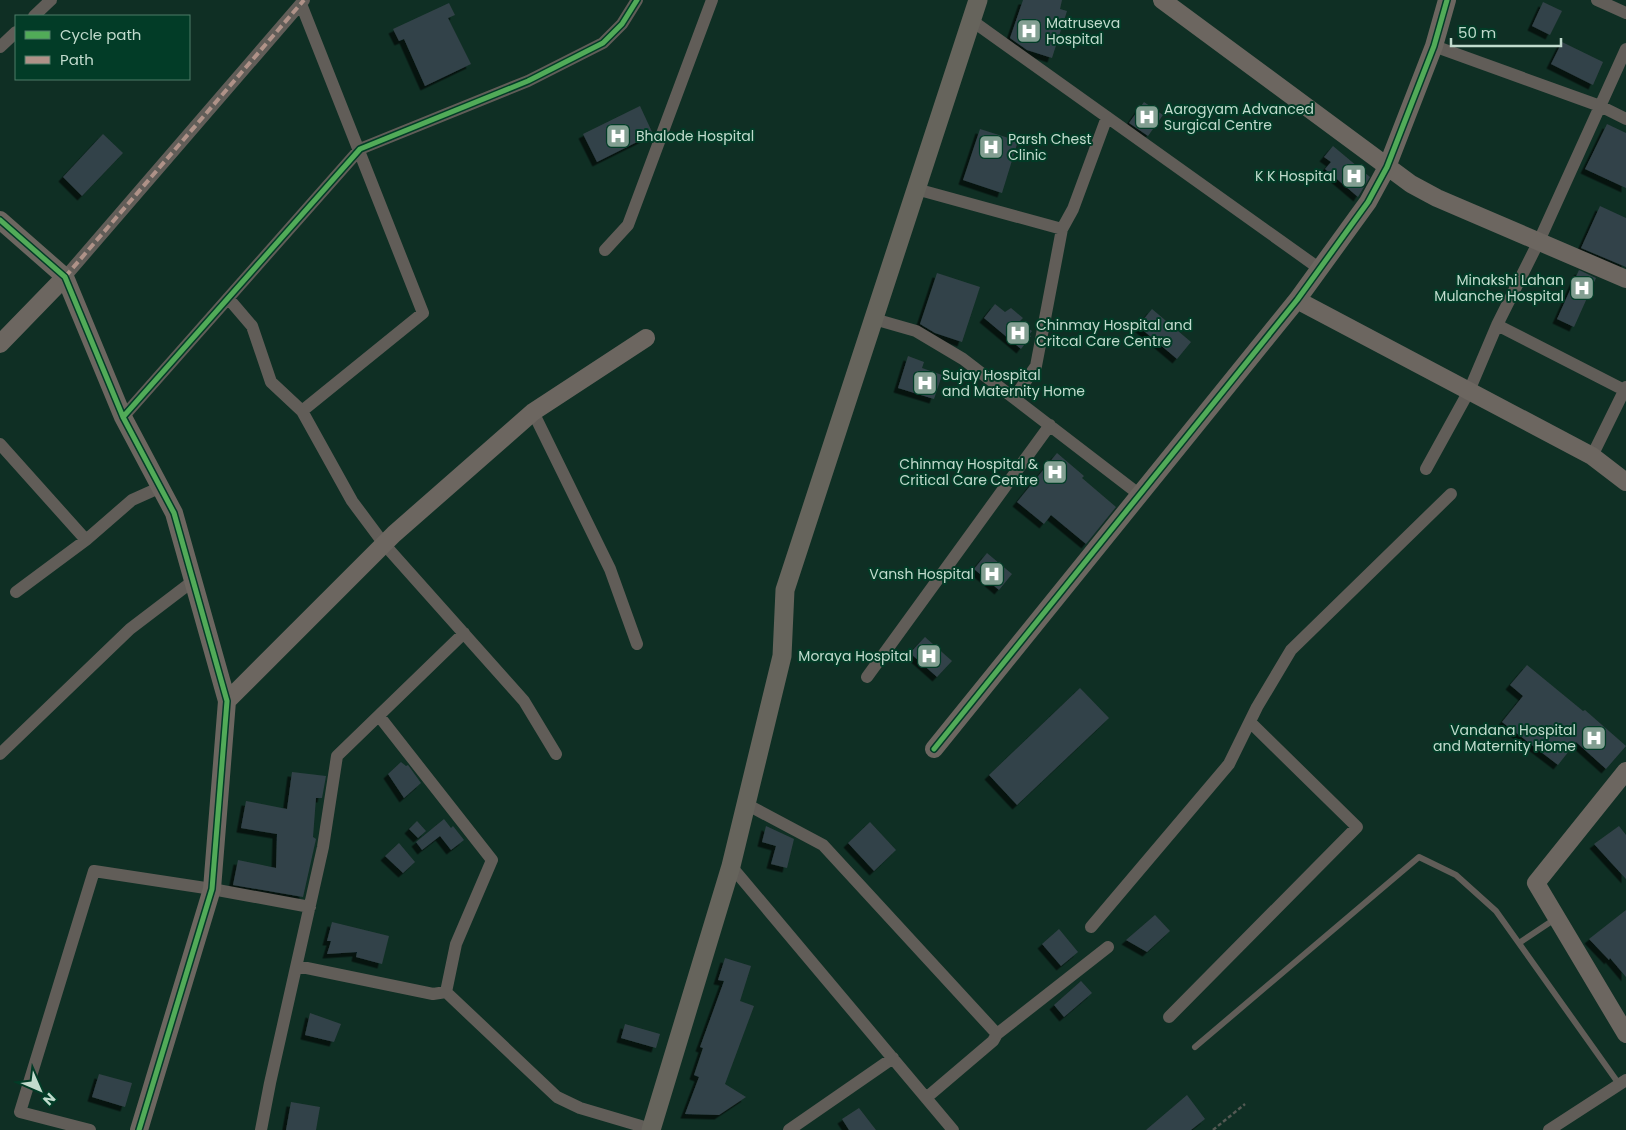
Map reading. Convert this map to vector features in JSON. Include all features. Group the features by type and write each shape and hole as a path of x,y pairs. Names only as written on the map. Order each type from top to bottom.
{"main road":[{"path":"651,1130 731,866 782,656 786,590 978,0"}],"street":[{"path":"35,15 51,0"},
{"path":"123,417 360,149 528,81 603,44 622,24 637,0"},
{"path":"605,250 628,224 712,0"},
{"path":"1162,0 1411,184 1437,198 1626,279"},
{"path":"934,749 1297,300 1368,202 1387,166 1434,46 1447,0"},
{"path":"1596,0 1626,13"},
{"path":"0,344 65,277 303,2 423,313 302,411"},
{"path":"971,20 1320,269"},
{"path":"0,47 15,33"},
{"path":"1434,46 1600,106 1626,119"},
{"path":"1426,469 1470,391 1497,326 1539,241 1626,49"},
{"path":"1014,398 1036,366 1062,229 1074,209 1107,117"},
{"path":"916,189 1062,229"},
{"path":"0,220 65,277 123,417 174,513 227,701 212,889 139,1130"},
{"path":"228,298 252,326 271,382 302,411 352,501 384,544 524,701 556,754"},
{"path":"1297,300 1592,456 1626,482"},
{"path":"874,319 916,332 963,359 1140,495"},
{"path":"1497,326 1625,389 1592,456"},
{"path":"227,701 384,544 533,412 646,338"},
{"path":"533,412 610,569 637,644"},
{"path":"867,677 1050,425"},
{"path":"0,444 86,540"},
{"path":"16,592 86,540 132,500 161,488"},
{"path":"1091,928 1229,764 1250,722 1291,650 1451,494"},
{"path":"0,754 130,629 193,582"},
{"path":"261,1130 323,847 337,756 464,633"},
{"path":"378,716 492,860 456,944 446,992"},
{"path":"1169,1017 1357,827 1250,722"},
{"path":"1626,771 1536,883 1626,1034"},
{"path":"746,804 823,845 997,1034"},
{"path":"731,866 953,1130"},
{"path":"90,1130 20,1112 94,871 212,889 310,907"},
{"path":"926,1098 993,1041 997,1034 1108,947"},
{"path":"297,966 433,994 446,992"},
{"path":"446,992 557,1097 580,1108 651,1130"},
{"path":"789,1130 894,1058"},
{"path":"1549,1130 1623,1082"}],"lane":[{"path":"1195,1047 1419,857 1456,875 1496,911 1623,1082"},
{"path":"1519,943 1557,918"}],"path":[{"path":"1213,1130 1246,1104"}],"building":[{"path":"1023,0 1062,0 1060,9 1067,11 1052,58 1027,50 1010,38"},
{"path":"1543,2 1562,11 1550,35 1532,26"},
{"path":"449,3 455,15 448,18 471,64 425,86 404,39 399,41 393,29"},
{"path":"1562,42 1603,62 1593,85 1551,64"},
{"path":"1144,102 1163,115 1148,136 1129,123"},
{"path":"640,106 653,134 597,162 583,134"},
{"path":"1607,124 1626,133 1626,188 1585,169"},
{"path":"980,129 1018,141 1002,193 963,180"},
{"path":"103,134 123,153 82,196 63,177"},
{"path":"1333,146 1370,177 1358,197 1325,169 1331,162 1324,157"},
{"path":"1600,206 1626,218 1626,267 1581,248"},
{"path":"1579,270 1596,278 1574,327 1557,319"},
{"path":"937,273 980,287 962,342 935,333 920,324"},
{"path":"995,304 1005,312 1011,308 1023,318 1019,322 1032,331 1029,335 1031,336 1021,349 984,318"},
{"path":"1152,309 1191,342 1177,359 1138,326"},
{"path":"908,356 924,362 922,368 942,375 934,399 898,388"},
{"path":"1057,453 1084,476 1082,478 1116,507 1086,544 1051,515 1044,524 1017,502"},
{"path":"987,553 1012,574 999,590 974,569"},
{"path":"925,637 952,661 937,677 910,653"},
{"path":"1527,665 1583,711 1585,710 1626,746 1606,769 1576,742 1558,765 1502,722 1523,696 1510,685"},
{"path":"1080,688 1109,718 1017,805 989,775"},
{"path":"401,762 406,766 408,765 421,783 404,798 388,774"},
{"path":"292,772 326,776 322,798 316,798 313,837 316,839 303,897 233,885 238,860 276,868 277,834 241,828 246,801 287,809"},
{"path":"444,819 451,828 453,826 464,840 451,850 440,836 422,850 416,842"},
{"path":"417,821 426,831 418,838 409,829"},
{"path":"870,822 896,850 874,871 848,843"},
{"path":"766,826 794,839 787,868 771,864 776,846 762,842"},
{"path":"1619,826 1626,835 1626,879 1594,844"},
{"path":"399,843 415,862 403,873 385,856"},
{"path":"1626,910 1626,977 1610,958 1609,960 1589,939"},
{"path":"1155,915 1170,931 1147,952 1126,940"},
{"path":"332,922 389,936 382,964 356,957 357,952 327,954 331,941 327,941"},
{"path":"1059,929 1078,952 1061,966 1042,944"},
{"path":"725,958 751,966 740,1001 754,1006 725,1084 746,1097 719,1115 685,1114 699,1077 694,1075 703,1048 700,1047 724,981 718,980"},
{"path":"1081,981 1092,993 1064,1017 1054,1005"},
{"path":"310,1013 341,1024 334,1042 305,1035"},
{"path":"625,1024 660,1034 656,1048 621,1038"},
{"path":"99,1074 132,1083 125,1107 92,1097"},
{"path":"1187,1095 1205,1119 1191,1130 1146,1130"},
{"path":"291,1102 320,1107 316,1130 286,1130"},
{"path":"859,1108 876,1130 849,1130 842,1119"}],"marked path":[{"path":"65,277 304,0"}],"cycle path":[{"path":"123,417 360,149 528,81 603,43 622,24 637,0"},
{"path":"934,749 1297,300 1368,202 1387,167 1434,46 1447,0"},
{"path":"0,220 65,277 123,417 174,513 227,701 212,889 139,1130"}],"place":[{"name":"Matruseva Hospital","path":"1029,31"},
{"name":"Aarogyam Advanced Surgical Centre","path":"1147,117"},
{"name":"Bhalode Hospital","path":"618,136"},
{"name":"Parsh Chest Clinic","path":"991,147"},
{"name":"K K Hospital","path":"1354,176"},
{"name":"Minakshi Lahan Mulanche Hospital","path":"1582,288"},
{"name":"Chinmay Hospital and Critcal Care Centre","path":"1018,333"},
{"name":"Sujay Hospital and Maternity Home","path":"925,383"},
{"name":"Chinmay Hospital & Critical Care Centre","path":"1055,472"},
{"name":"Vansh Hospital","path":"992,574"},
{"name":"Moraya Hospital","path":"929,656"},
{"name":"Vandana Hospital and Maternity Home","path":"1594,738"}]}
